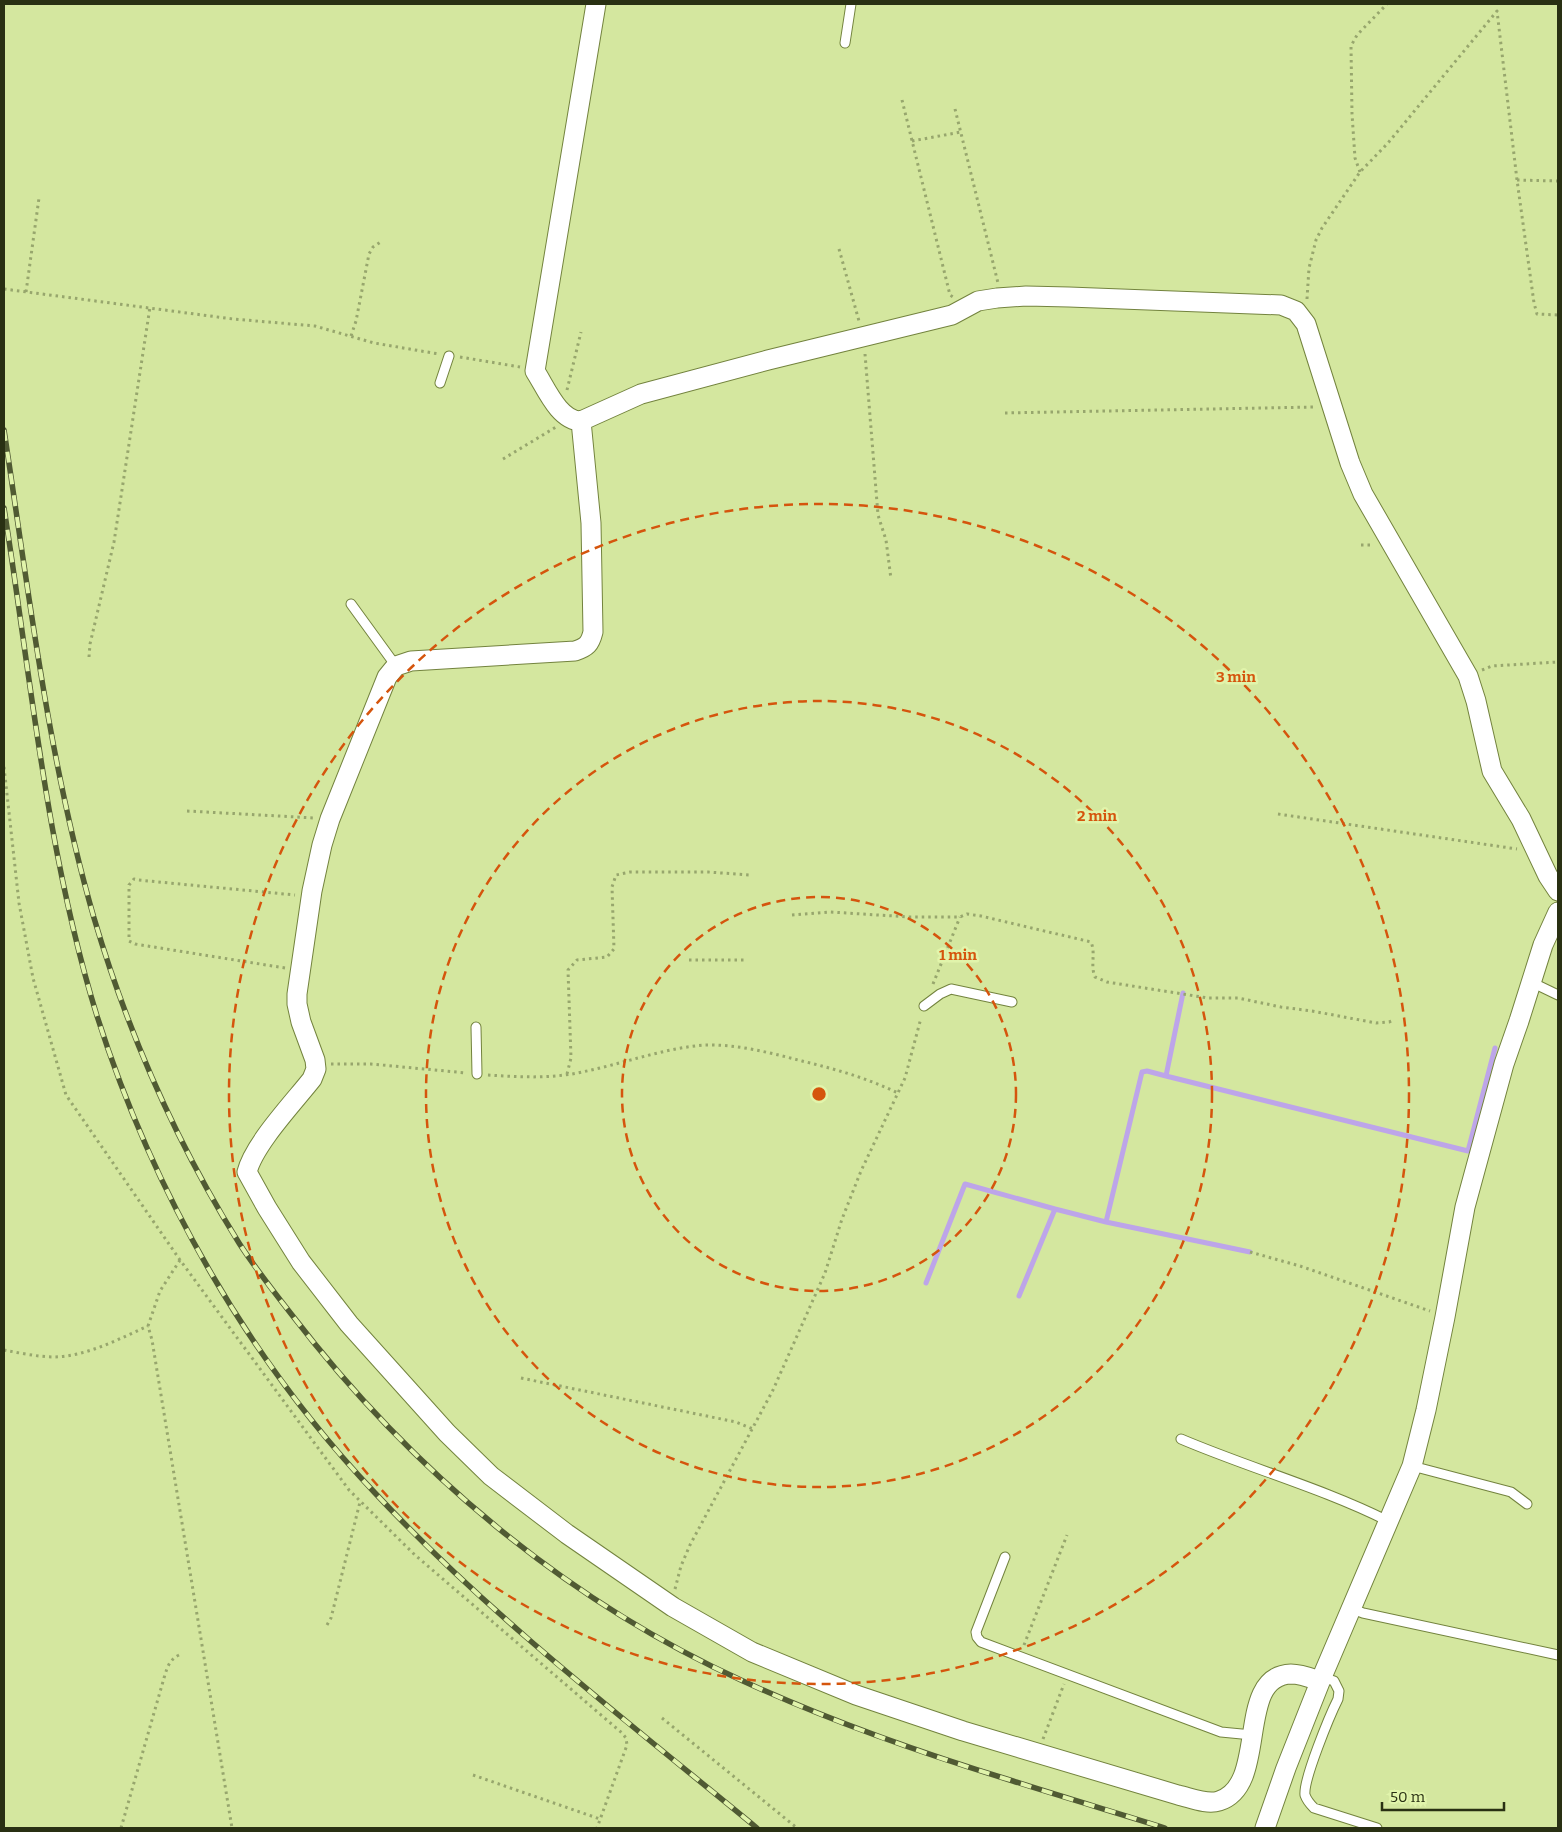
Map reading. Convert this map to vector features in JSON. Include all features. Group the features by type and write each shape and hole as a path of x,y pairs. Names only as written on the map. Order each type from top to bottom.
{"street":[{"path":"596,4 535,372 570,416 591,523 593,632 590,642 585,648 575,651 411,661 396,666 387,677 330,820 312,891 297,1004 316,1069 312,1079 262,1142 250,1162 247,1172 301,1262 349,1324 447,1433 491,1476 567,1534 673,1606 752,1652 839,1688 963,1731 1178,1796 1208,1802 1220,1801 1231,1794 1240,1783 1246,1768 1263,1692 1268,1684 1277,1678 1290,1674 1321,1679"},
{"path":"570,416 641,394 768,360 952,315 978,301 1055,296 1281,305 1296,311 1306,324 1350,464 1363,494 1468,676 1476,701 1492,770 1521,819 1548,876 1558,891"},
{"path":"1265,1828 1321,1679 1412,1466 1426,1410 1466,1207 1504,1064 1543,944 1558,912"}],"lane":[{"path":"845,43 851,4"},
{"path":"440,382 449,356"},
{"path":"351,604 396,666"},
{"path":"1531,982 1558,995"},
{"path":"924,1006 940,994 951,989 1012,1002"},
{"path":"476,1027 477,1074"},
{"path":"1181,1439 1225,1458 1361,1507 1388,1521"},
{"path":"1412,1466 1511,1492 1527,1504"},
{"path":"1005,1557 978,1626 977,1638 981,1642 1020,1655 1221,1732 1252,1735"},
{"path":"1350,1608 1373,1615 1558,1655"},
{"path":"1321,1679 1334,1681 1339,1691 1338,1699 1308,1776 1306,1796 1308,1802 1314,1808 1377,1828"}],"path":[{"path":"1360,172 1355,158 1351,46 1357,35 1387,4"},
{"path":"1306,324 1309,268 1316,240 1360,172 1388,142 1497,11 1517,180 1537,314 1558,315"},
{"path":"902,100 950,295 967,307"},
{"path":"955,109 1002,298"},
{"path":"912,141 961,132"},
{"path":"1517,180 1558,181"},
{"path":"26,292 39,198"},
{"path":"351,336 356,321 369,254 373,247 382,241"},
{"path":"839,249 864,337 878,515 886,540 891,579"},
{"path":"4,289 233,319 315,326 374,343 525,368 535,372"},
{"path":"89,657 90,644 114,542 150,307"},
{"path":"503,459 570,416 565,398 581,332"},
{"path":"1005,413 1333,407"},
{"path":"1468,676 1492,666 1558,662"},
{"path":"4,767 19,903 33,978 66,1094 180,1260 349,1490 415,1555 626,1738 627,1745 597,1828"},
{"path":"187,811 330,820"},
{"path":"1278,814 1538,852"},
{"path":"567,1075 571,1058 568,970 577,960 607,957 614,949 612,898 613,880 616,875 630,872 708,872 749,875"},
{"path":"299,895 134,879 129,885 128,939 135,944 301,970"},
{"path":"792,915 830,912 910,917 960,917 966,914 982,916 1091,942 1094,949 1092,970 1095,977 1107,982 1208,998 1238,998 1376,1022 1394,1020"},
{"path":"673,1606 676,1582 690,1545 774,1390 826,1273 842,1219 858,1179 905,1078 924,1006 960,917"},
{"path":"689,960 744,960"},
{"path":"315,1065 371,1064 477,1074 536,1077 567,1075 706,1045 770,1052 847,1072 879,1083 898,1093"},
{"path":"1250,1252 1300,1266 1445,1317"},
{"path":"180,1260 160,1291 148,1326 172,1456 191,1587 232,1828"},
{"path":"4,1350 55,1357 82,1352 109,1343 148,1326"},
{"path":"521,1378 736,1422 753,1429"},
{"path":"327,1625 331,1618 360,1501"},
{"path":"1020,1655 1067,1535"},
{"path":"121,1828 164,1678 173,1658 179,1656"},
{"path":"1038,1754 1065,1682"},
{"path":"662,1718 797,1828"},
{"path":"473,1775 600,1819"}],"waterway":[{"path":"1166,1076 1183,993"},
{"path":"1106,1222 1142,1072 1147,1071 1468,1151 1495,1048"},
{"path":"926,1283 965,1184 1055,1209 1019,1296"},
{"path":"1055,1209 1106,1222 1250,1252"}],"railway":[{"path":"4,430 31,614 52,737 78,858 107,961 138,1045 156,1086 174,1126 216,1205 258,1271 338,1372 440,1478 495,1526 553,1570 614,1611 677,1648 776,1696 876,1736 1165,1828"},
{"path":"4,508 52,828 79,954 97,1016 120,1082 146,1146 176,1209 209,1270 246,1330 286,1387 329,1441 419,1539 465,1583 561,1667 757,1828"}]}
